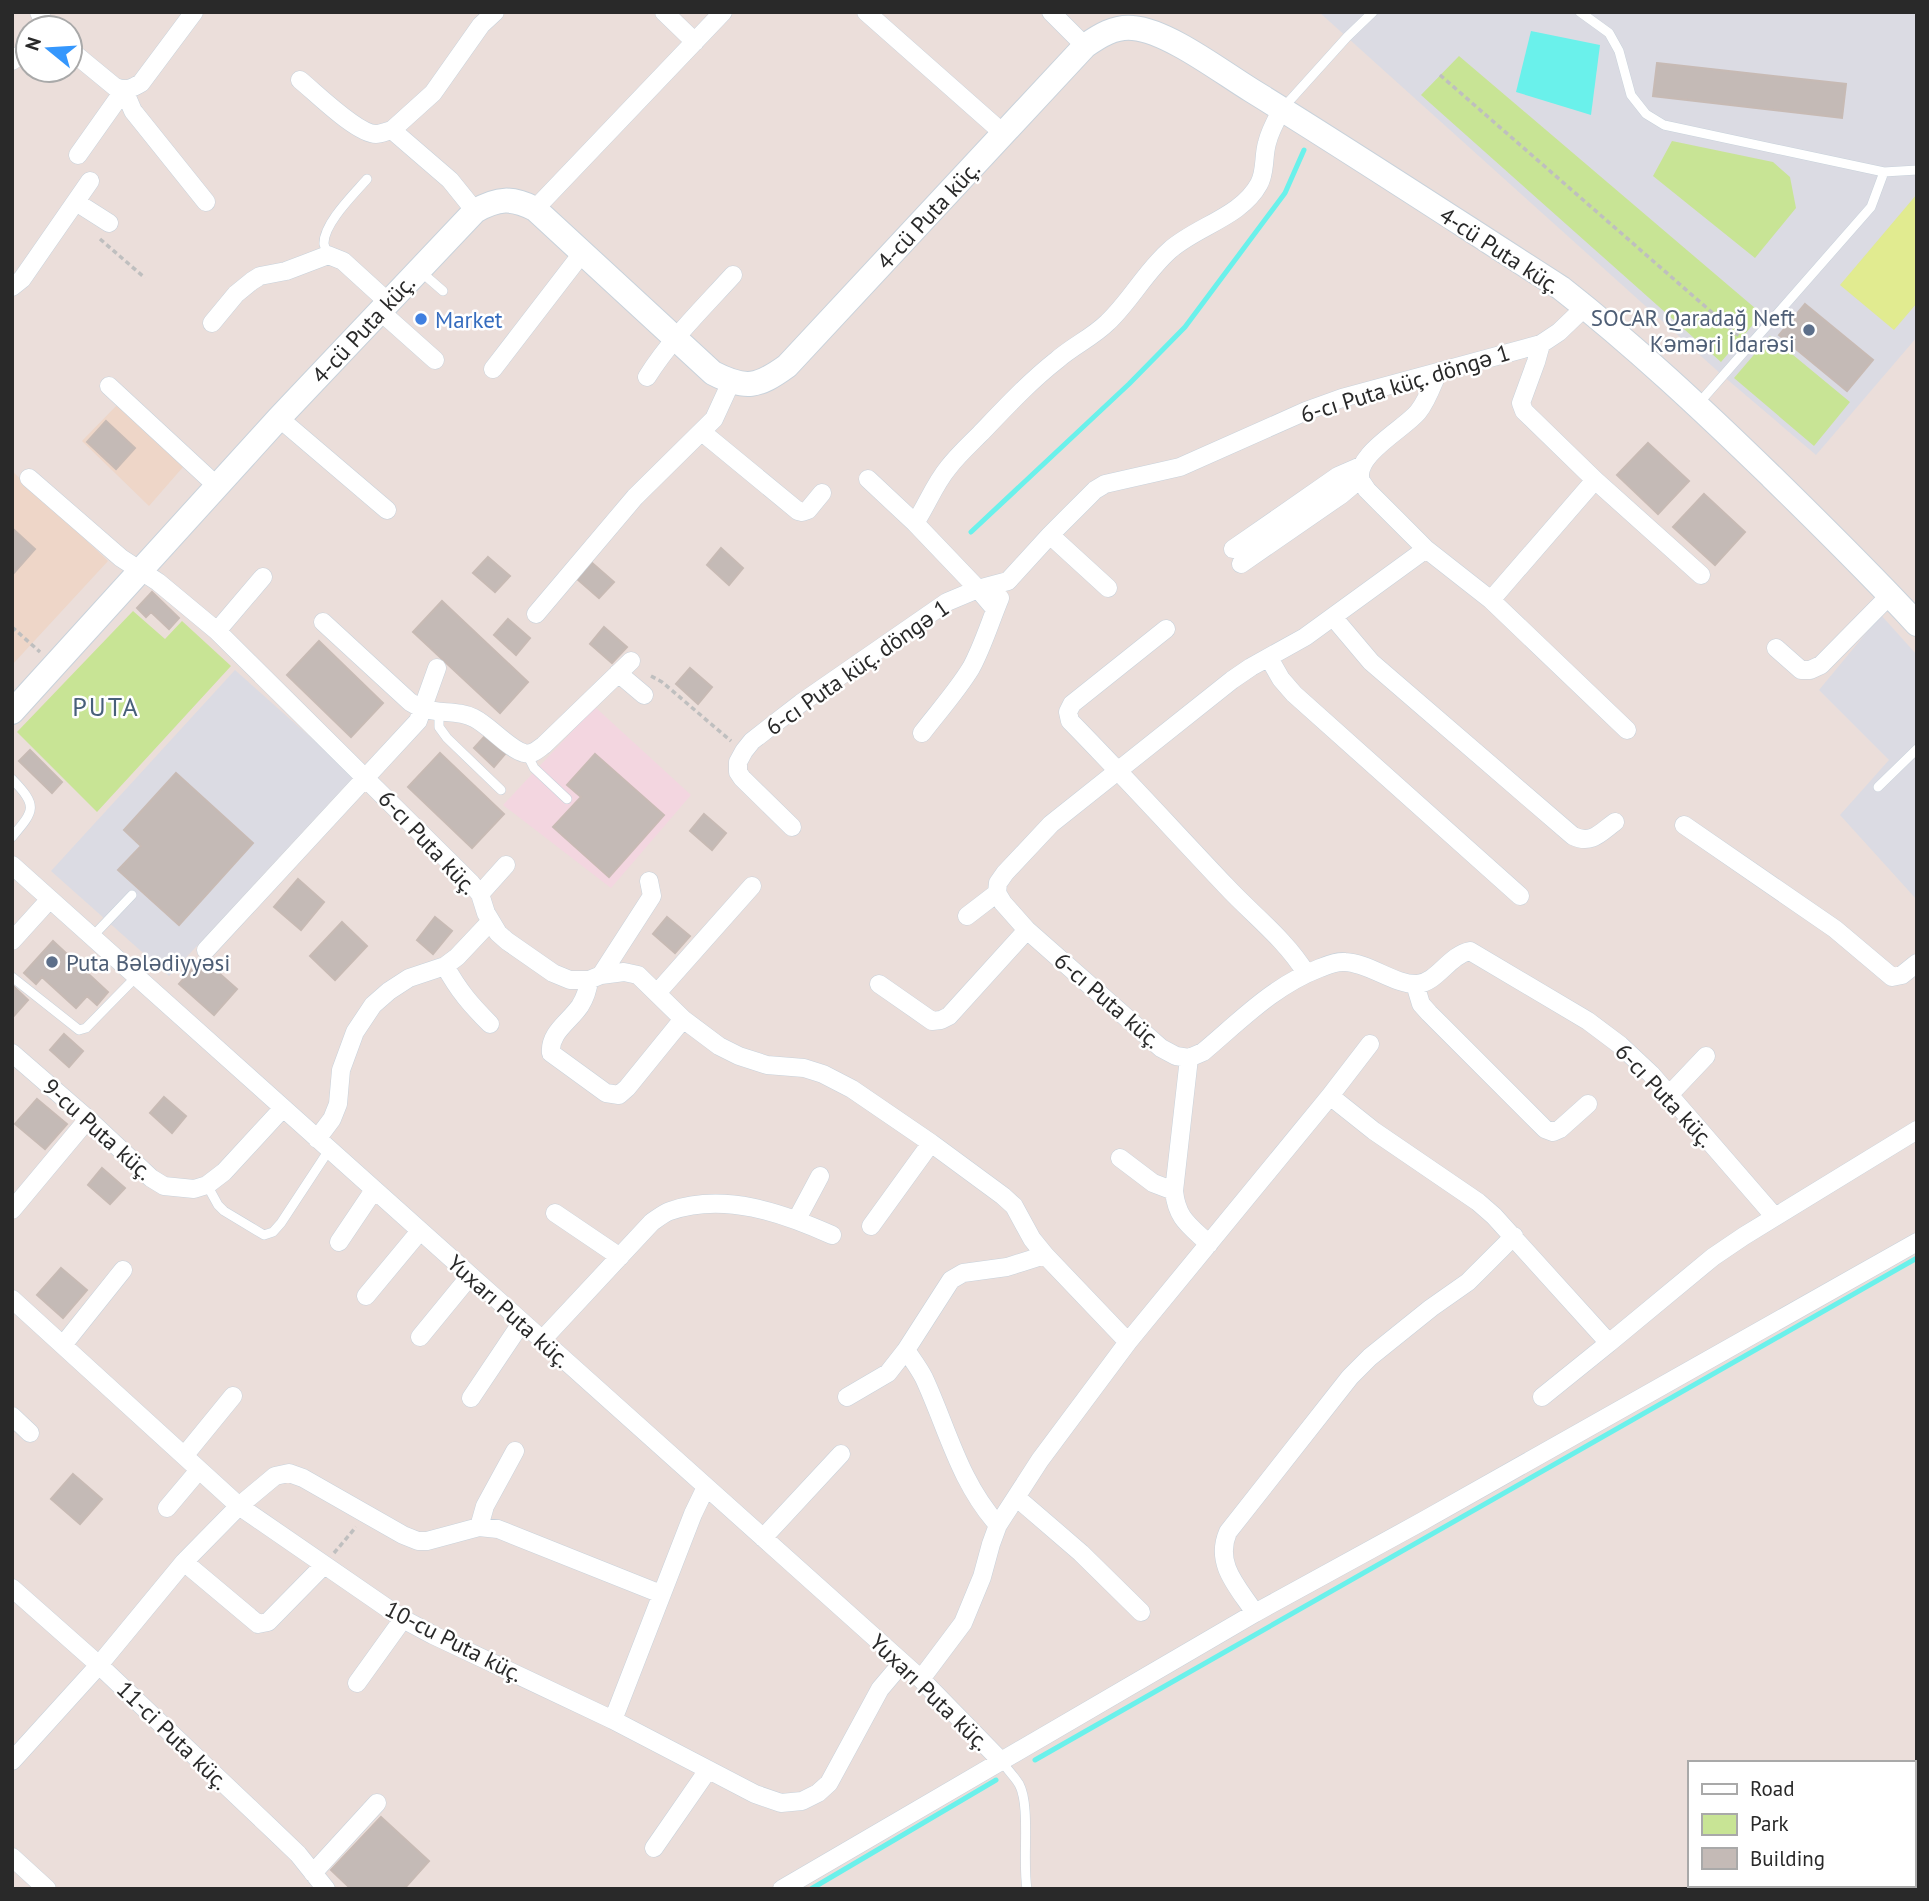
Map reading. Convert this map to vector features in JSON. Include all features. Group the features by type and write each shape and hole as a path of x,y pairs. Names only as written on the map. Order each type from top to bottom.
{"street":[{"path":"84,62 115,87 132,89 141,83 194,12"},
{"path":"300,80 363,130 375,134 392,130 432,93 481,26 495,12"},
{"path":"663,12 695,42"},
{"path":"535,209 723,12"},
{"path":"866,12 1004,134"},
{"path":"1051,12 1085,46"},
{"name":"4-cü Puta küç.","path":"12,712 279,418 475,211 489,203 505,200 521,202 535,209 713,373 732,382 754,384 768,380 787,366 1085,46 1122,20 1135,28 1170,39 1561,288 1698,405 1917,624"},
{"path":"78,155 124,90"},
{"path":"124,90 132,111 206,202"},
{"path":"915,523 948,468 1014,398 1057,359 1105,325 1168,251 1243,203 1259,185 1265,168 1266,145 1282,109"},
{"path":"392,130 450,180 475,211"},
{"path":"12,287 22,279 90,181"},
{"path":"76,202 109,223"},
{"path":"493,369 583,252"},
{"path":"212,323 236,294 260,276 286,271 328,255 343,261 435,360"},
{"path":"647,376 675,338 733,275"},
{"name":"6-cı Puta küç. döngə 1","path":"792,827 738,772 738,762 752,741 801,703 947,602 978,589 1008,581 1095,490 1105,484 1180,467 1306,411 1342,398 1541,344 1559,332 1585,307"},
{"path":"1541,344 1521,403 1524,411 1595,480 1701,575"},
{"path":"1237,556 1341,495 1361,472 1367,456 1418,412 1438,372"},
{"path":"536,614 635,497 714,419 732,382"},
{"path":"109,386 217,486"},
{"path":"279,418 387,510"},
{"path":"702,432 798,511 808,510 822,493"},
{"path":"1361,472 1367,490 1426,549 1491,600 1627,730"},
{"name":"6-cı Puta küç.","path":"29,478 121,558 178,598 217,631 471,883 480,894 490,922 507,942 553,973 570,980 624,972 638,975 683,1019 719,1046 767,1065 804,1068 823,1074 852,1090 931,1143 1009,1201 1045,1255 1128,1342"},
{"path":"867,479 915,523 995,609"},
{"path":"1491,600 1595,480"},
{"path":"1050,535 1108,589"},
{"path":"967,916 997,893 998,883 1005,873 1034,841 1118,770 1232,680 1305,638 1426,549"},
{"path":"217,631 263,578"},
{"path":"922,733 964,680 982,647 1008,581"},
{"path":"1776,648 1801,670 1810,670 1821,665 1890,595"},
{"path":"1333,618 1371,662 1573,836 1590,840 1615,822"},
{"path":"323,622 410,702 431,710 471,716 486,724 517,750 527,754 544,745 624,667 639,691"},
{"path":"1166,629 1072,704 1068,712 1070,721 1224,884 1282,941 1306,973"},
{"path":"1269,658 1294,694 1520,896"},
{"path":"206,950 365,776 431,710 438,668"},
{"path":"1684,825 1835,929 1892,977 1914,971"},
{"name":"Yuxarı Puta küç.","path":"12,865 920,1679 1002,1762"},
{"path":"480,894 506,865"},
{"path":"649,881 652,897 595,977 581,1005 555,1036 550,1044 551,1053 606,1093 619,1095 683,1019"},
{"path":"657,993 751,886"},
{"name":"6-cı Puta küç.","path":"997,893 1027,930 1147,1037 1176,1056 1189,1058 1203,1052 1286,984 1334,962 1362,965 1415,984 1426,982 1462,953 1471,951 1588,1021 1620,1045 1651,1074 1775,1217"},
{"path":"12,941 50,899"},
{"path":"323,1144 338,1104 341,1070 361,1021 373,1005 409,978 445,966 490,922"},
{"path":"878,984 932,1021 942,1020 949,1016 1027,930"},
{"path":"445,966 465,999 490,1024"},
{"path":"1415,984 1421,1004 1429,1013 1545,1129 1553,1132 1560,1129 1588,1104"},
{"path":"920,1679 963,1623 999,1525 1040,1460 1128,1342 1370,1044"},
{"name":"9-cu Puta küç.","path":"12,1054 151,1178 164,1186 194,1189 207,1185"},
{"path":"1669,1095 1706,1056"},
{"path":"1189,1058 1174,1191 1176,1207 1182,1218 1209,1244"},
{"path":"1330,1096 1374,1131 1478,1202 1514,1236 1609,1343"},
{"path":"207,1185 224,1172 283,1108"},
{"path":"12,1210 88,1119"},
{"path":"1542,1397 1713,1257 1917,1130"},
{"path":"871,1226 931,1143"},
{"path":"1121,1158 1153,1183 1174,1191"},
{"path":"797,1219 820,1176"},
{"path":"339,1242 374,1190"},
{"path":"542,1340 652,1222 668,1212 720,1203 797,1219 832,1235"},
{"path":"555,1213 620,1257"},
{"path":"366,1296 420,1231"},
{"path":"1255,1613 1226,1568 1223,1544 1228,1532 1350,1377 1390,1340 1468,1282 1514,1236"},
{"path":"782,1889 1255,1613 1433,1516 1917,1242"},
{"path":"847,1396 888,1373 951,1280 963,1273 1007,1266 1045,1255"},
{"path":"63,1345 123,1270"},
{"path":"419,1337 470,1276"},
{"name":"10-cu Puta küç.","path":"14,1304 63,1345 239,1506 403,1619 613,1720 755,1794 781,1803 802,1801 818,1793 829,1783 880,1689 902,1663"},
{"path":"471,1398 522,1322"},
{"path":"906,1350 923,1376 967,1480 985,1511 999,1525"},
{"path":"184,1457 233,1396"},
{"path":"12,1416 30,1433"},
{"path":"478,1527 485,1506 515,1451"},
{"path":"763,1538 841,1454"},
{"path":"167,1508 200,1470"},
{"path":"12,1761 99,1665 184,1562 239,1506 275,1476 289,1473 303,1478 418,1541 478,1527 498,1530 661,1594"},
{"path":"613,1720 661,1594 706,1487"},
{"path":"1016,1497 1081,1553 1141,1612"},
{"path":"184,1562 258,1624 268,1622 324,1565"},
{"name":"11-ci Puta küç.","path":"12,1588 99,1665 290,1846 326,1889"},
{"path":"357,1683 403,1619"},
{"path":"654,1848 708,1770"},
{"path":"313,1873 377,1803"},
{"path":"12,1857 47,1889"}],"lane":[{"path":"1282,109 1373,12"},
{"path":"1580,12 1609,33 1619,51 1631,95 1646,114 1664,125 1884,172 1917,170"},
{"path":"1698,405 1871,207 1884,172"},
{"path":"328,255 324,244 334,218 367,179"},
{"path":"418,270 443,291"},
{"path":"431,710 447,738 501,790"},
{"path":"1878,787 1917,748"},
{"path":"527,754 534,768 567,799"},
{"path":"12,779 27,795 32,808 27,820 12,837"},
{"path":"92,937 132,895"},
{"path":"12,977 79,1030 86,1028 136,976"},
{"path":"207,1185 224,1211 264,1234 272,1232 281,1223 323,1144"},
{"path":"1002,1762 1019,1785 1024,1800 1024,1873 1027,1889"}],"path":[{"path":"1440,75 1741,337"},
{"path":"97,237 145,278"},
{"path":"12,627 55,666"},
{"path":"639,691 648,676 653,676 744,751"},
{"path":"324,1565 367,1514"}],"shaded area":[{"path":"1319,12 1917,12 1917,337 1816,455 1722,375"},
{"path":"118,404 183,467 149,506 82,441"},
{"path":"12,471 108,561 12,665"},
{"path":"1881,615 1917,655 1917,900 1840,815 1889,760 1819,690"},
{"path":"235,670 354,776 169,976 51,871"},
{"path":"595,707 691,795 611,888 503,805"}],"green space":[{"path":"1459,56 1762,314 1721,362 1421,95"},
{"path":"1672,141 1773,162 1790,177 1796,208 1755,258 1653,176"},
{"path":"1917,194 1917,303 1894,330 1840,285"},
{"path":"1770,336 1850,402 1814,446 1734,378"},
{"path":"133,611 165,639 182,621 231,666 97,812 17,732"}],"water":[{"path":"1531,31 1600,45 1591,115 1516,92"}],"building":[{"path":"1657,63 1846,84 1842,118 1653,96"},
{"path":"1805,304 1873,360 1847,391 1779,335"},
{"path":"106,421 135,448 116,469 87,442"},
{"path":"1648,443 1689,481 1658,514 1617,475"},
{"path":"1704,494 1745,532 1715,565 1673,527"},
{"path":"12,528 35,549 12,575"},
{"path":"721,548 743,568 729,585 707,565"},
{"path":"488,557 510,576 495,592 473,573"},
{"path":"591,562 614,582 599,598 577,579"},
{"path":"152,592 179,618 169,629 151,612 146,617 137,608"},
{"path":"442,601 528,682 500,713 413,632"},
{"path":"508,619 530,638 516,655 494,635"},
{"path":"604,627 627,647 612,663 590,644"},
{"path":"319,641 383,703 351,737 287,675"},
{"path":"690,668 712,687 698,704 676,684"},
{"path":"485,736 505,754 494,767 474,748"},
{"path":"30,750 62,782 52,793 19,761"},
{"path":"440,753 504,814 472,848 408,787"},
{"path":"595,754 664,815 609,877 553,827 581,797 567,785"},
{"path":"176,773 253,843 179,925 118,870 141,846 124,830"},
{"path":"704,814 726,833 712,850 690,831"},
{"path":"298,879 324,902 301,930 274,907"},
{"path":"435,917 452,931 433,954 417,940"},
{"path":"667,917 690,936 675,953 653,934"},
{"path":"342,922 367,946 335,980 310,956"},
{"path":"53,941 108,992 97,1005 87,996 76,1008 42,977 36,984 24,973"},
{"path":"202,958 237,989 214,1015 179,984"},
{"path":"12,985 28,1000 12,1018"},
{"path":"64,1034 83,1051 69,1067 50,1050"},
{"path":"164,1097 186,1116 172,1133 150,1113"},
{"path":"37,1099 67,1124 45,1149 15,1124"},
{"path":"102,1168 125,1188 110,1204 88,1185"},
{"path":"61,1268 87,1290 63,1318 37,1295"},
{"path":"73,1474 102,1499 80,1524 51,1499"},
{"path":"381,1817 429,1861 404,1889 351,1889 331,1870"}],"waterway":[{"path":"971,532 1129,384 1185,327 1285,193 1304,150"},
{"path":"1035,1760 1917,1258"},
{"path":"811,1889 996,1780"}],"place":[{"name":"Market","path":"421,319"},
{"name":"SOCAR Qaradağ Neft Kəməri İdarəsi","path":"1809,330"},
{"name":"Puta Bələdiyyəsi","path":"52,962"}],"district":[{"name":"PUTA","path":"106,706"}]}
